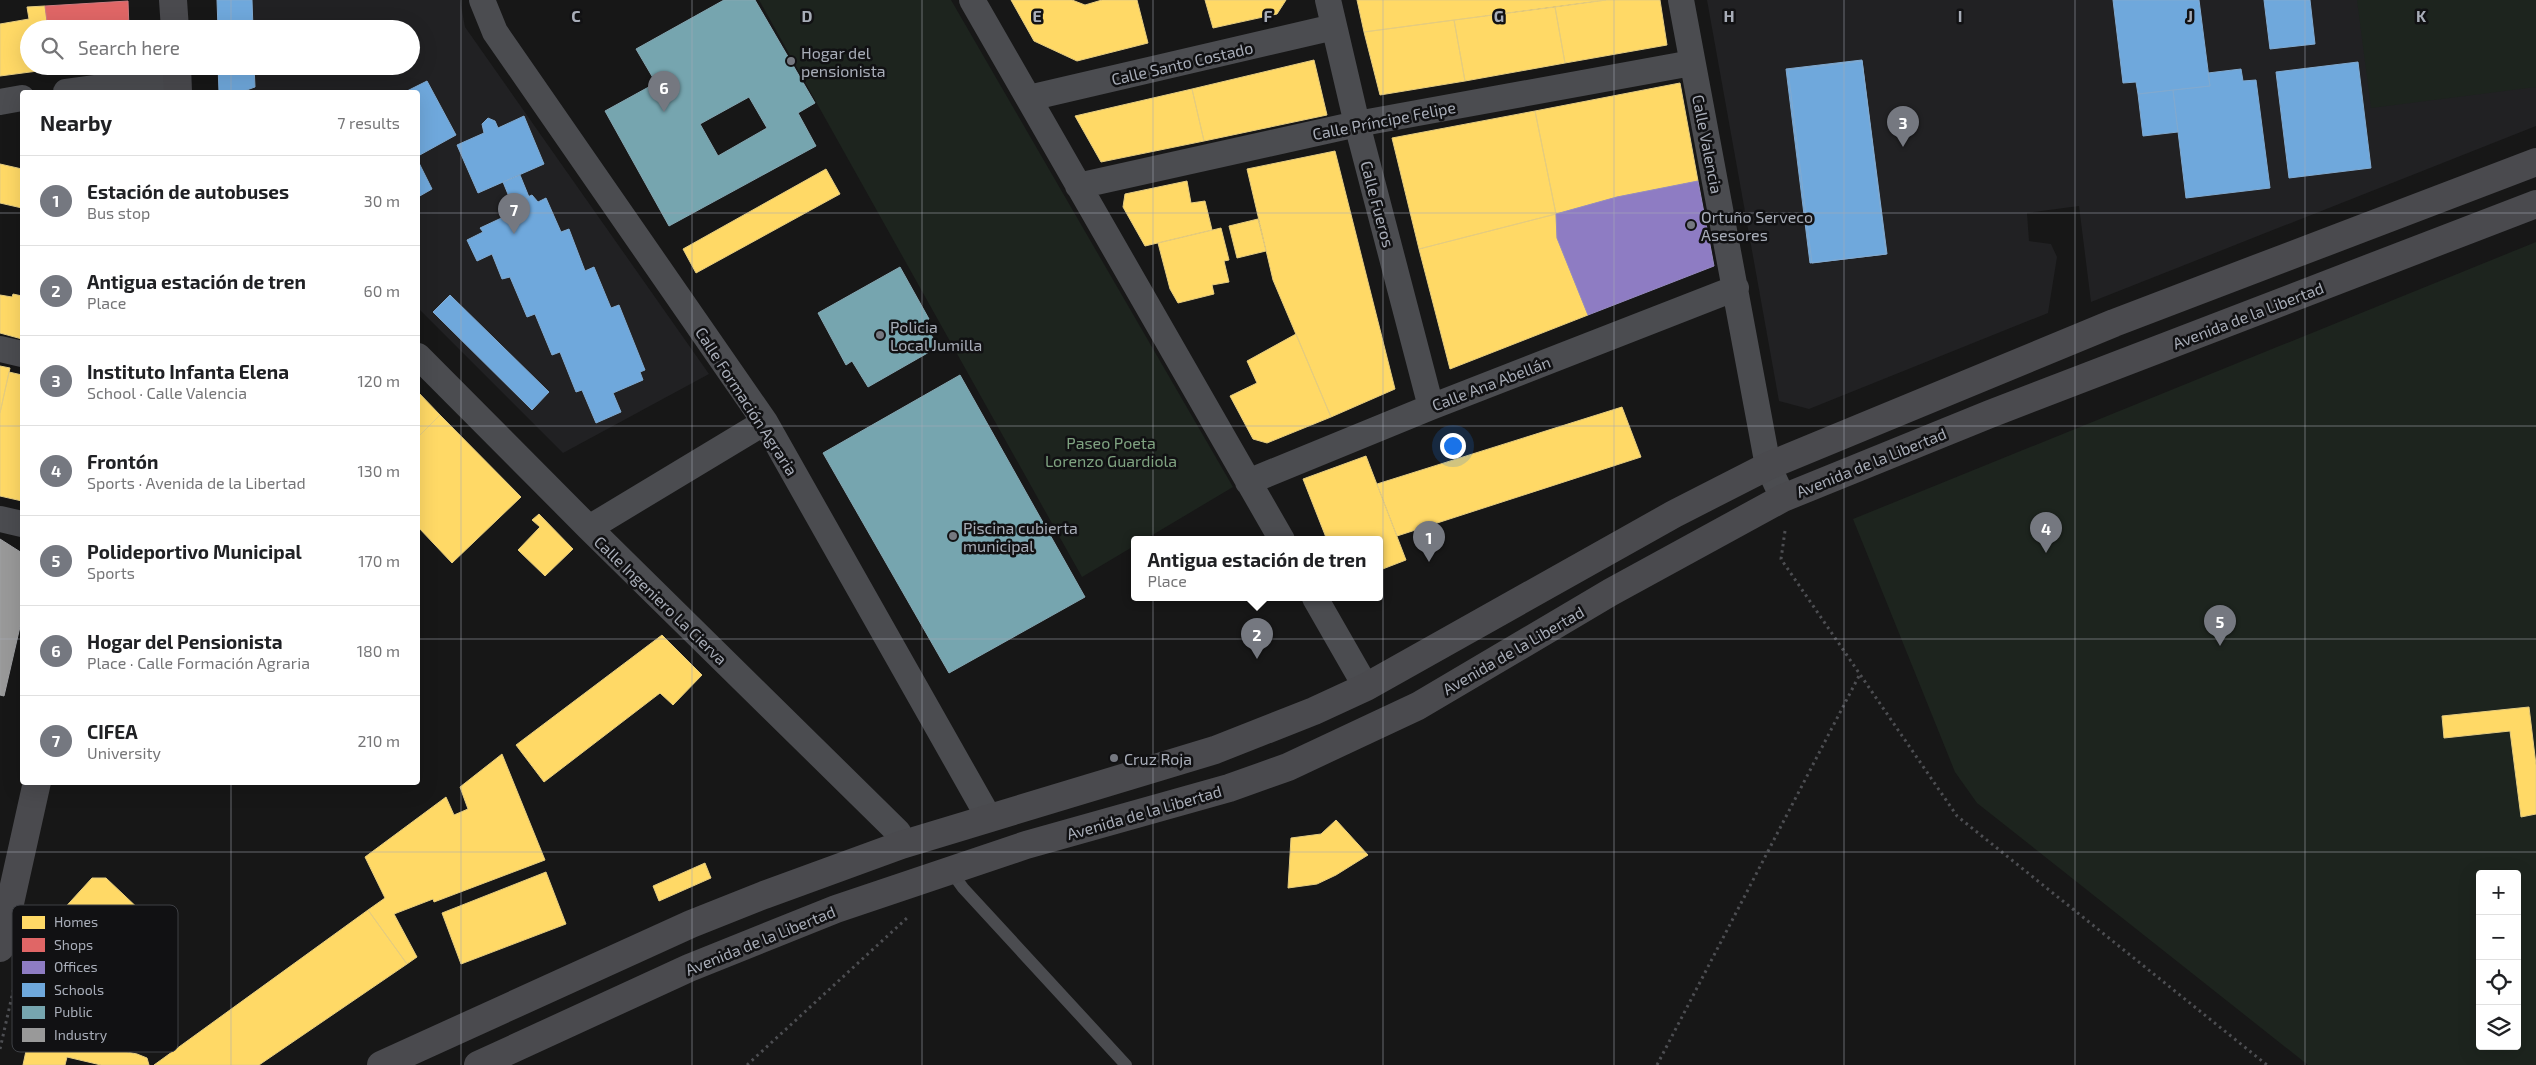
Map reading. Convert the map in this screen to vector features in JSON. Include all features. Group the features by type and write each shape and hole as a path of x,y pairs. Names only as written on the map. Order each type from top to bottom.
{"main road":[{"path":"173,0 174,20"},
{"path":"382,1065 691,924 901,845 1215,750 1306,715 1366,687 1674,514 1768,466 2123,320 2536,162"},
{"name":"Avenida de la Libertad","path":"478,1065 689,968 762,937 1026,845 1230,788 1288,767 1418,706 1611,592 1783,498 1990,414 2536,204"},
{"path":"0,948 36,785"}],"street":[{"name":"Calle Formación Agraria","path":"482,0 496,32 764,422 989,818"},
{"path":"972,0 1280,536"},
{"name":"Calle Fueros","path":"1328,0 1357,124 1431,407"},
{"name":"Calle Valencia","path":"1681,0 1768,466 1783,498"},
{"name":"Calle Santo Costado","path":"1029,98 1334,27"},
{"name":"Calle Príncipe Felipe","path":"1078,186 1357,124 1692,63"},
{"path":"83,90 177,79"},
{"path":"0,102 20,98"},
{"name":"Calle Ana Abellán","path":"1248,482 1431,407 1736,288"},
{"path":"0,349 20,354"},
{"name":"Calle Ingeniero La Cierva","path":"420,358 589,528 898,832 901,845"},
{"path":"589,528 764,422"},
{"path":"0,519 20,524"},
{"path":"1317,601 1366,687"}],"lane":[{"path":"950,870 963,888 1126,1065"}],"path":[{"path":"1783,498 1786,527 1781,559 1956,816 2267,1065"},
{"path":"1657,1065 1860,674"},
{"path":"747,1065 913,912"}],"shaded area":[{"path":"217,0 460,0 465,27 709,374 563,453 420,310 420,90 219,90 218,75 420,75 420,20 218,20"},
{"path":"1707,0 2536,0 2536,126 2091,302 2079,206 2027,213 2029,241 2051,244 2057,257 2048,313 1809,409 1779,401"}],"green space":[{"name":"Paseo Poeta Lorenzo Guardiola","path":"759,0 951,0 1233,487 1151,536 1131,536 1131,548 1082,577"},
{"path":"2357,0 2536,0 2536,87 2371,108"},
{"path":"2536,242 2536,1065 2308,1065 1977,803 1955,772 1853,519"}],"building: Homes":[{"path":"1011,0 1072,0 1085,5 1102,0 1137,0 1148,43 1077,61 1034,41"},
{"path":"1205,0 1286,0 1277,14 1213,28"},
{"path":"1357,0 1606,0 1364,32"},
{"path":"1606,0 1660,0 1667,45 1565,63 1555,7"},
{"path":"45,6 47,20 23,20 29,19 27,7"},
{"path":"1555,7 1565,63 1465,81 1454,20"},
{"path":"1454,20 1465,81 1380,95 1364,32"},
{"path":"20,21 20,73 0,76 0,24"},
{"path":"1314,60 1327,115 1204,141 1192,89"},
{"path":"1680,83 1698,181 1617,197 1556,214 1535,111"},
{"path":"1192,89 1204,141 1101,162 1075,116"},
{"path":"1535,111 1556,214 1419,249 1392,138"},
{"path":"1335,151 1395,389 1331,417 1273,280 1247,169"},
{"path":"0,164 20,169 20,208 0,203"},
{"path":"826,169 840,194 696,273 683,249"},
{"path":"1187,181 1191,203 1205,201 1212,230 1145,246 1123,207 1125,194"},
{"path":"1556,214 1557,238 1588,315 1450,369 1419,249"},
{"path":"1258,219 1266,251 1237,258 1229,226"},
{"path":"1221,228 1229,260 1224,261 1229,282 1212,285 1214,294 1178,303 1170,289 1158,243"},
{"path":"13,294 20,296 20,338 0,333 0,295 12,297"},
{"path":"1296,334 1331,417 1267,443 1253,439 1230,396 1257,383 1247,361"},
{"path":"0,366 10,368 0,413"},
{"path":"9,372 20,375 20,501 0,496 0,413"},
{"path":"420,394 440,415 420,435"},
{"path":"1622,407 1641,457 1397,536 1377,484"},
{"path":"440,415 521,497 452,563 420,529 420,435"},
{"path":"1366,456 1406,560 1383,569 1383,536 1325,536 1303,479"},
{"path":"539,514 573,549 545,576 518,550 540,527 532,520"},
{"path":"662,635 702,675 673,705 660,693 544,782 516,745"},
{"path":"2529,707 2536,765 2536,814 2521,817 2510,731 2444,738 2442,716"},
{"path":"502,754 545,860 434,902 433,899 394,914 417,957 407,964 368,910 385,898 365,857 446,797 454,815 468,809 460,787"},
{"path":"1336,820 1368,855 1336,875 1317,884 1288,888 1291,838 1321,834"},
{"path":"705,863 711,878 659,901 653,886"},
{"path":"546,872 566,924 461,964 442,913"},
{"path":"92,878 106,878 135,905 67,905"},
{"path":"368,910 407,964 259,1065 154,1065 172,1052 178,1052 178,1048"},
{"path":"26,1052 127,1052 147,1058 149,1065 101,1065 67,1057 65,1065 23,1065"}],"building: Shops":[{"path":"128,1 129,20 47,20 45,6"}],"building: Offices":[{"path":"1698,181 1714,266 1588,315 1557,238 1556,214 1617,197"}],"building: Schools":[{"path":"217,0 252,0 253,20 218,20"},
{"path":"2113,0 2199,0 2210,86 2138,94 2136,82 2123,83"},
{"path":"2264,0 2310,0 2315,44 2270,49"},
{"path":"1862,60 1887,254 1810,263 1786,69"},
{"path":"1862,61 1886,254 1812,263 1788,70"},
{"path":"2358,62 2371,168 2289,178 2276,72"},
{"path":"2241,69 2243,81 2256,80 2270,188 2186,198 2173,90 2210,86 2208,73"},
{"path":"218,75 254,75 255,87 247,90 219,90"},
{"path":"427,81 456,135 420,155 420,90 409,90"},
{"path":"2173,90 2178,132 2143,136 2138,94"},
{"path":"524,116 544,164 478,193 457,145 484,133 482,124 488,118 495,121 498,128"},
{"path":"420,165 432,189 420,196"},
{"path":"520,175 529,197 512,204 503,182"},
{"path":"532,195 538,202 546,198 561,232 569,229 585,271 594,267 611,308 619,305 645,370 640,372 643,380 613,393 621,412 596,423 582,390 576,392 560,352 552,355 535,314 527,317 510,277 502,279 492,254 477,261 467,240 483,232 480,228 510,214 507,206"},
{"path":"450,295 549,392 532,410 433,312"}],"building: Public":[{"name":"Hogar del pensionista","path":"724,0 755,0 815,103 798,113 816,146 669,226 605,111 656,83 636,49","holes":["749,97 767,128 718,156 700,124"]},
{"name":"Policia Local Jumilla","path":"900,267 929,319 924,322 938,347 868,387 852,361 846,365 818,313"},
{"path":"960,375 1085,597 949,673 823,453"}],"building: Industry":[{"path":"0,539 20,552 20,627 4,696 0,695"}],"place":[{"name":"Hogar del pensionista","path":"791,61"},
{"name":"Hogar del Pensionista","path":"664,112"},
{"name":"Instituto Infanta Elena","path":"1903,147"},
{"name":"Ortuño Serveco Asesores","path":"1691,225"},
{"name":"CIFEA","path":"514,234"},
{"name":"Policia Local Jumilla","path":"880,335"},
{"name":"Piscina cubierta municipal","path":"953,536"},
{"name":"Frontón","path":"2046,553"},
{"name":"Estación de autobuses","path":"1429,562"},
{"name":"Polideportivo Municipal","path":"2220,646"},
{"name":"Antigua estación de tren","path":"1257,659"},
{"name":"Cruz Roja","path":"1114,758"}]}
